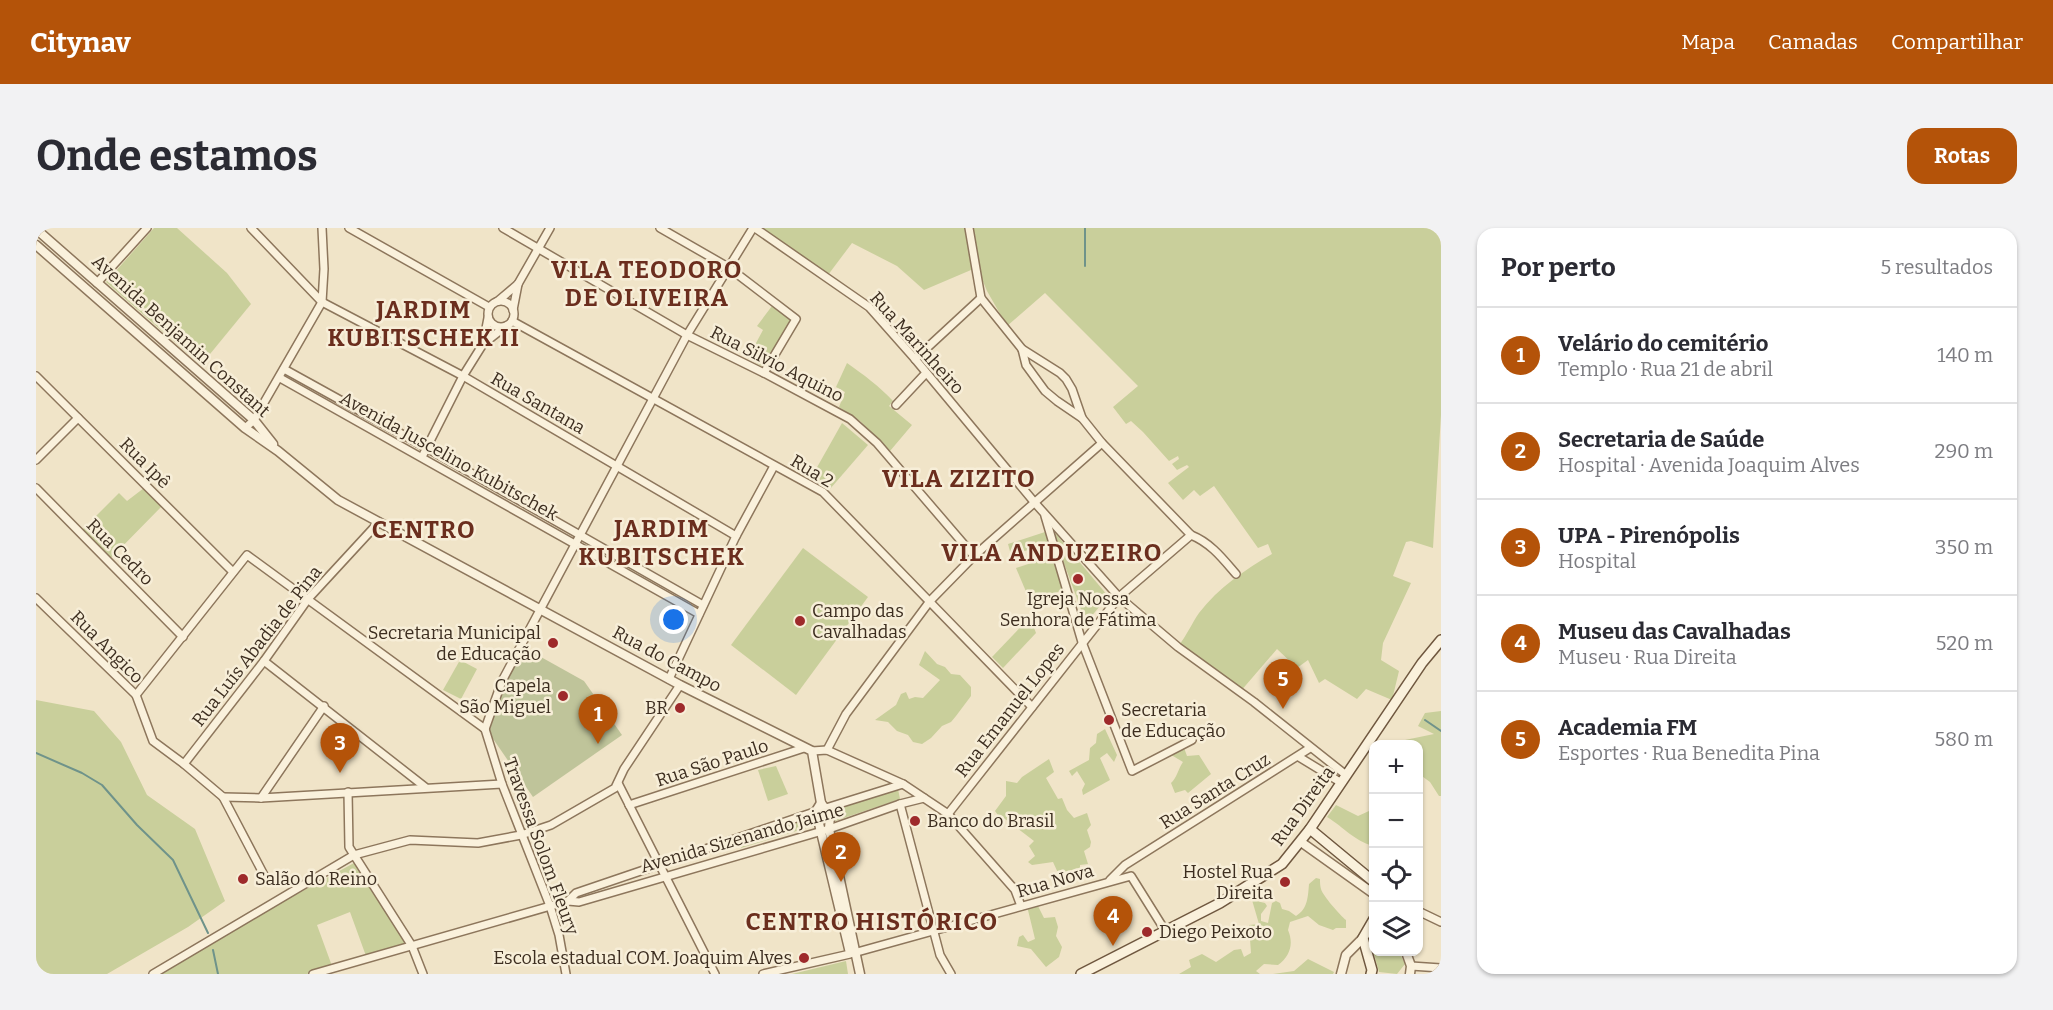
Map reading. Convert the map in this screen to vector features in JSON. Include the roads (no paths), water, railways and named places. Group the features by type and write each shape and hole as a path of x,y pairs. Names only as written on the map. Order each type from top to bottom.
{"main road":[{"name":"Rua Direita","path":"1082,974 1220,903 1282,864 1301,842 1422,663 1441,640"},
{"path":"1310,829 1369,878"},
{"path":"1369,928 1363,938 1372,970 1371,974"}],"street":[{"path":"98,283 147,228"},
{"name":"Rua Santana","path":"251,228 322,302 463,376 736,536"},
{"path":"245,428 254,420 322,302 324,269 322,228"},
{"path":"350,228 489,307"},
{"name":"Rua Silvio Aquino","path":"503,228 687,335 764,373 850,420 877,443 974,556"},
{"path":"489,307 518,284 550,228"},
{"path":"660,228 728,267 796,319 764,373"},
{"path":"136,695 247,555 485,729 502,681 653,398 687,335 754,228"},
{"name":"Rua Marinheiro","path":"754,228 869,307 1035,503 1119,597 1178,647 1254,702 1310,748 1343,779"},
{"path":"969,228 981,298 1022,349 1066,379 1072,388 1082,418"},
{"name":"Avenida Benjamin Constant","path":"36,229 254,420 279,451"},
{"name":"Avenida Benjamin Constant","path":"36,245 245,428 279,451"},
{"path":"422,458 463,376 483,344 512,321 518,284"},
{"path":"915,359 981,298"},
{"path":"498,301 508,303 513,310"},
{"path":"483,344 489,307"},
{"path":"488,318 495,326 506,326"},
{"name":"Rua 2","path":"512,321 823,492 1032,707"},
{"path":"158,353 166,343"},
{"path":"1022,349 1026,365 1045,391 1082,418 1102,443 1191,535 1211,546 1236,574"},
{"name":"Avenida Juscelino Kubitschek","path":"284,369 703,605"},
{"path":"896,405 926,373"},
{"name":"Rua Ipê","path":"36,376 233,572"},
{"name":"Avenida Juscelino Kubitschek","path":"279,378 699,614"},
{"path":"36,460 78,418"},
{"path":"371,429 377,420"},
{"path":"827,750 846,714 930,601 974,556 1102,443"},
{"name":"Rua do Campo","path":"279,451 338,500 680,685 808,750"},
{"path":"669,679 736,536 774,466"},
{"name":"Rua Cedro","path":"36,489 183,637"},
{"path":"1045,514 1082,642 1132,771 1192,740"},
{"name":"Rua Luís Abadia de Pina","path":"184,764 264,661 308,599 379,522"},
{"name":"Rua Emanuel Lopes","path":"948,814 1119,597 1191,535"},
{"name":"Rua Angico","path":"36,598 136,695 153,741 223,797"},
{"path":"264,661 425,787"},
{"path":"153,974 354,855 410,840 478,843 521,835 551,825 615,788 624,769 680,685"},
{"path":"261,798 324,706"},
{"name":"Travessa Solom Fleury","path":"485,729 502,784 550,906 559,935 566,974"},
{"path":"1299,757 1310,748"},
{"path":"854,974 852,953 826,830 830,815 821,807 808,750 827,750 903,784 948,814 1015,890 1021,906"},
{"name":"Rua São Paulo","path":"629,806 808,750"},
{"name":"Rua Santa Cruz","path":"1109,881 1125,865 1299,757 1343,779"},
{"path":"618,783 715,974"},
{"path":"265,877 223,797 261,798 502,784"},
{"name":"Avenida Sizenando Jaime","path":"568,901 576,893 736,840 821,807 903,784"},
{"path":"348,792 349,847 412,946 423,974"},
{"name":"Avenida Sizenando Jaime","path":"313,974 568,901 579,902 826,830 924,798"},
{"path":"900,804 940,954 951,974"},
{"path":"736,840 741,854"},
{"path":"1301,842 1369,890"},
{"path":"1125,865 1166,932"},
{"name":"Rua Nova","path":"763,974 852,953 1131,876"},
{"path":"1423,913 1441,922"},
{"path":"1341,974 1346,955 1363,938"},
{"path":"852,953 860,974"},
{"path":"1411,970 1441,968"}],"waterway":[{"path":"1085,228 1085,266"},
{"path":"1425,720 1441,731"},
{"path":"36,753 82,773 102,785 137,825 173,860 208,933"},
{"path":"213,950 218,974"}],"place":[{"name":"Igreja Nossa Senhora de Fátima","path":"1078,579"},
{"name":"Campo das Cavalhadas","path":"800,621"},
{"name":"Secretaria Municipal de Educação","path":"553,643"},
{"name":"Capela São Miguel","path":"563,696"},
{"name":"BR","path":"680,708"},
{"name":"Academia FM","path":"1283,709"},
{"name":"Secretaria de Educação","path":"1109,720"},
{"name":"Velário do cemitério","path":"598,744"},
{"name":"UPA - Pirenópolis","path":"340,773"},
{"name":"Banco do Brasil","path":"915,821"},
{"name":"Salão do Reino","path":"243,879"},
{"name":"Secretaria de Saúde","path":"841,882"},
{"name":"Hostel Rua Direita","path":"1285,882"},
{"name":"Diego Peixoto","path":"1147,932"},
{"name":"Museu das Cavalhadas","path":"1113,946"},
{"name":"Escola estadual COM. Joaquim Alves","path":"804,958"}],"district":[{"name":"VILA TEODORO DE OLIVEIRA","path":"647,284"},
{"name":"JARDIM KUBITSCHEK II","path":"424,324"},
{"name":"VILA ZIZITO","path":"959,479"},
{"name":"CENTRO","path":"424,530"},
{"name":"JARDIM KUBITSCHEK","path":"662,543"},
{"name":"VILA ANDUZEIRO","path":"1052,553"},
{"name":"CENTRO HISTÓRICO","path":"872,922"}]}
